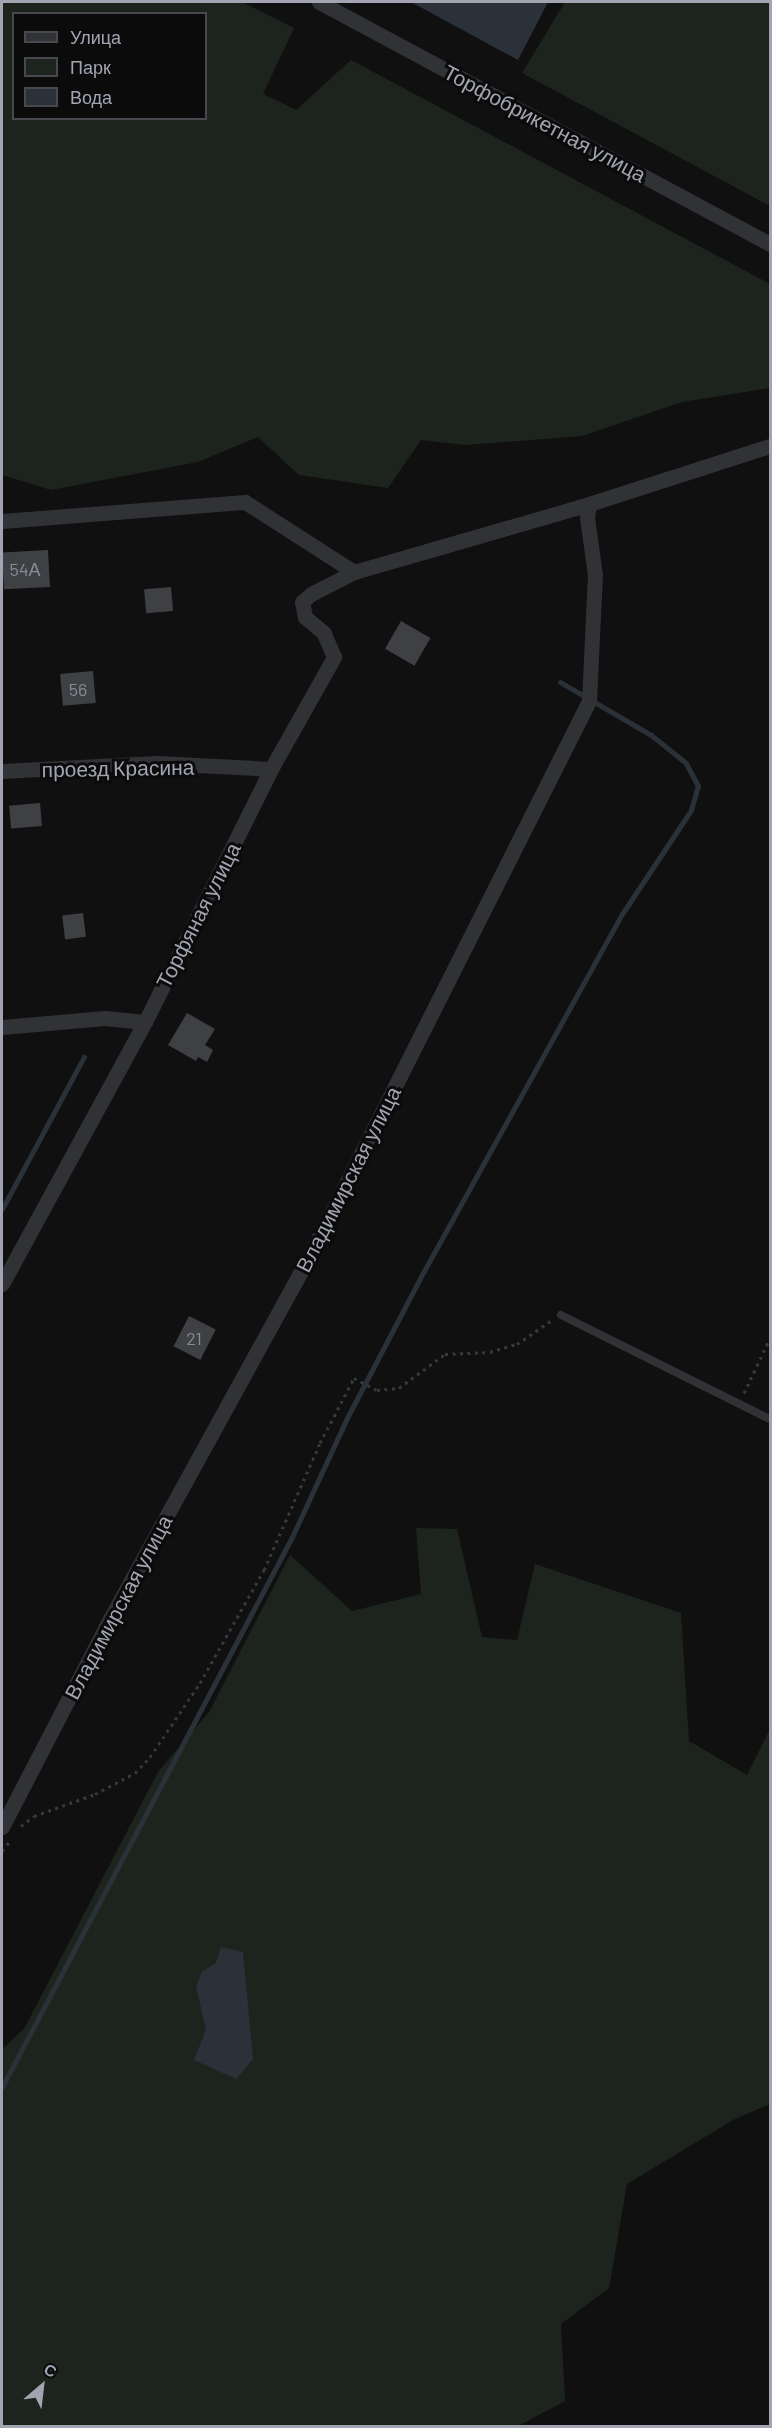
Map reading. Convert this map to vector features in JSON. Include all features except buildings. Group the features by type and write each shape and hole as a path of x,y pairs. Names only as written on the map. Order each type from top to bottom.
{"street":[{"name":"Торфобрикетная улица","path":"319,2 771,244"},
{"path":"2,521 245,502 354,573 589,504 771,446"},
{"name":"Владимирская улица","path":"8,1831 106,1626 313,1249 589,700 595,575 587,517 589,504"},
{"name":"Торфяная улица","path":"2,1284 145,1022 271,769 334,657 324,633 304,617 302,602 311,594 354,573"},
{"name":"проезд Красина","path":"2,771 158,763 271,769"},
{"path":"2,1027 105,1018 145,1022"}],"lane":[{"path":"561,1315 771,1419"}],"path":[{"path":"21,1827 34,1816 95,1794 135,1773 150,1757 200,1683 264,1570 320,1443 354,1378 376,1390 399,1388 445,1354 490,1352 517,1344 561,1315"},
{"path":"740,1402 771,1338"},
{"path":"2,1851 8,1831"}],"green space":[{"path":"2,2 242,2 294,28 263,94 296,110 351,60 770,284 770,388 682,402 582,436 466,445 421,440 388,488 299,475 258,437 198,462 51,490 2,475"},
{"path":"565,2 770,2 770,206 522,73"},
{"path":"416,1528 457,1529 482,1637 517,1640 535,1564 681,1613 689,1741 747,1775 770,1729 770,2104 733,2120 627,2184 609,2288 561,2324 565,2401 518,2426 2,2426 2,2049 24,2029 158,1772 209,1712 290,1555 352,1611 421,1594"}],"water":[{"path":"411,2 548,2 518,60"},
{"path":"221,1947 243,1952 253,2059 236,2079 194,2060 206,2030 196,1986 202,1972 216,1963"}],"waterway":[{"path":"2,2087 292,1537 347,1418 424,1271 622,914 691,810 698,786 686,763 651,735 560,682"},
{"path":"2,1209 84,1057"}]}
